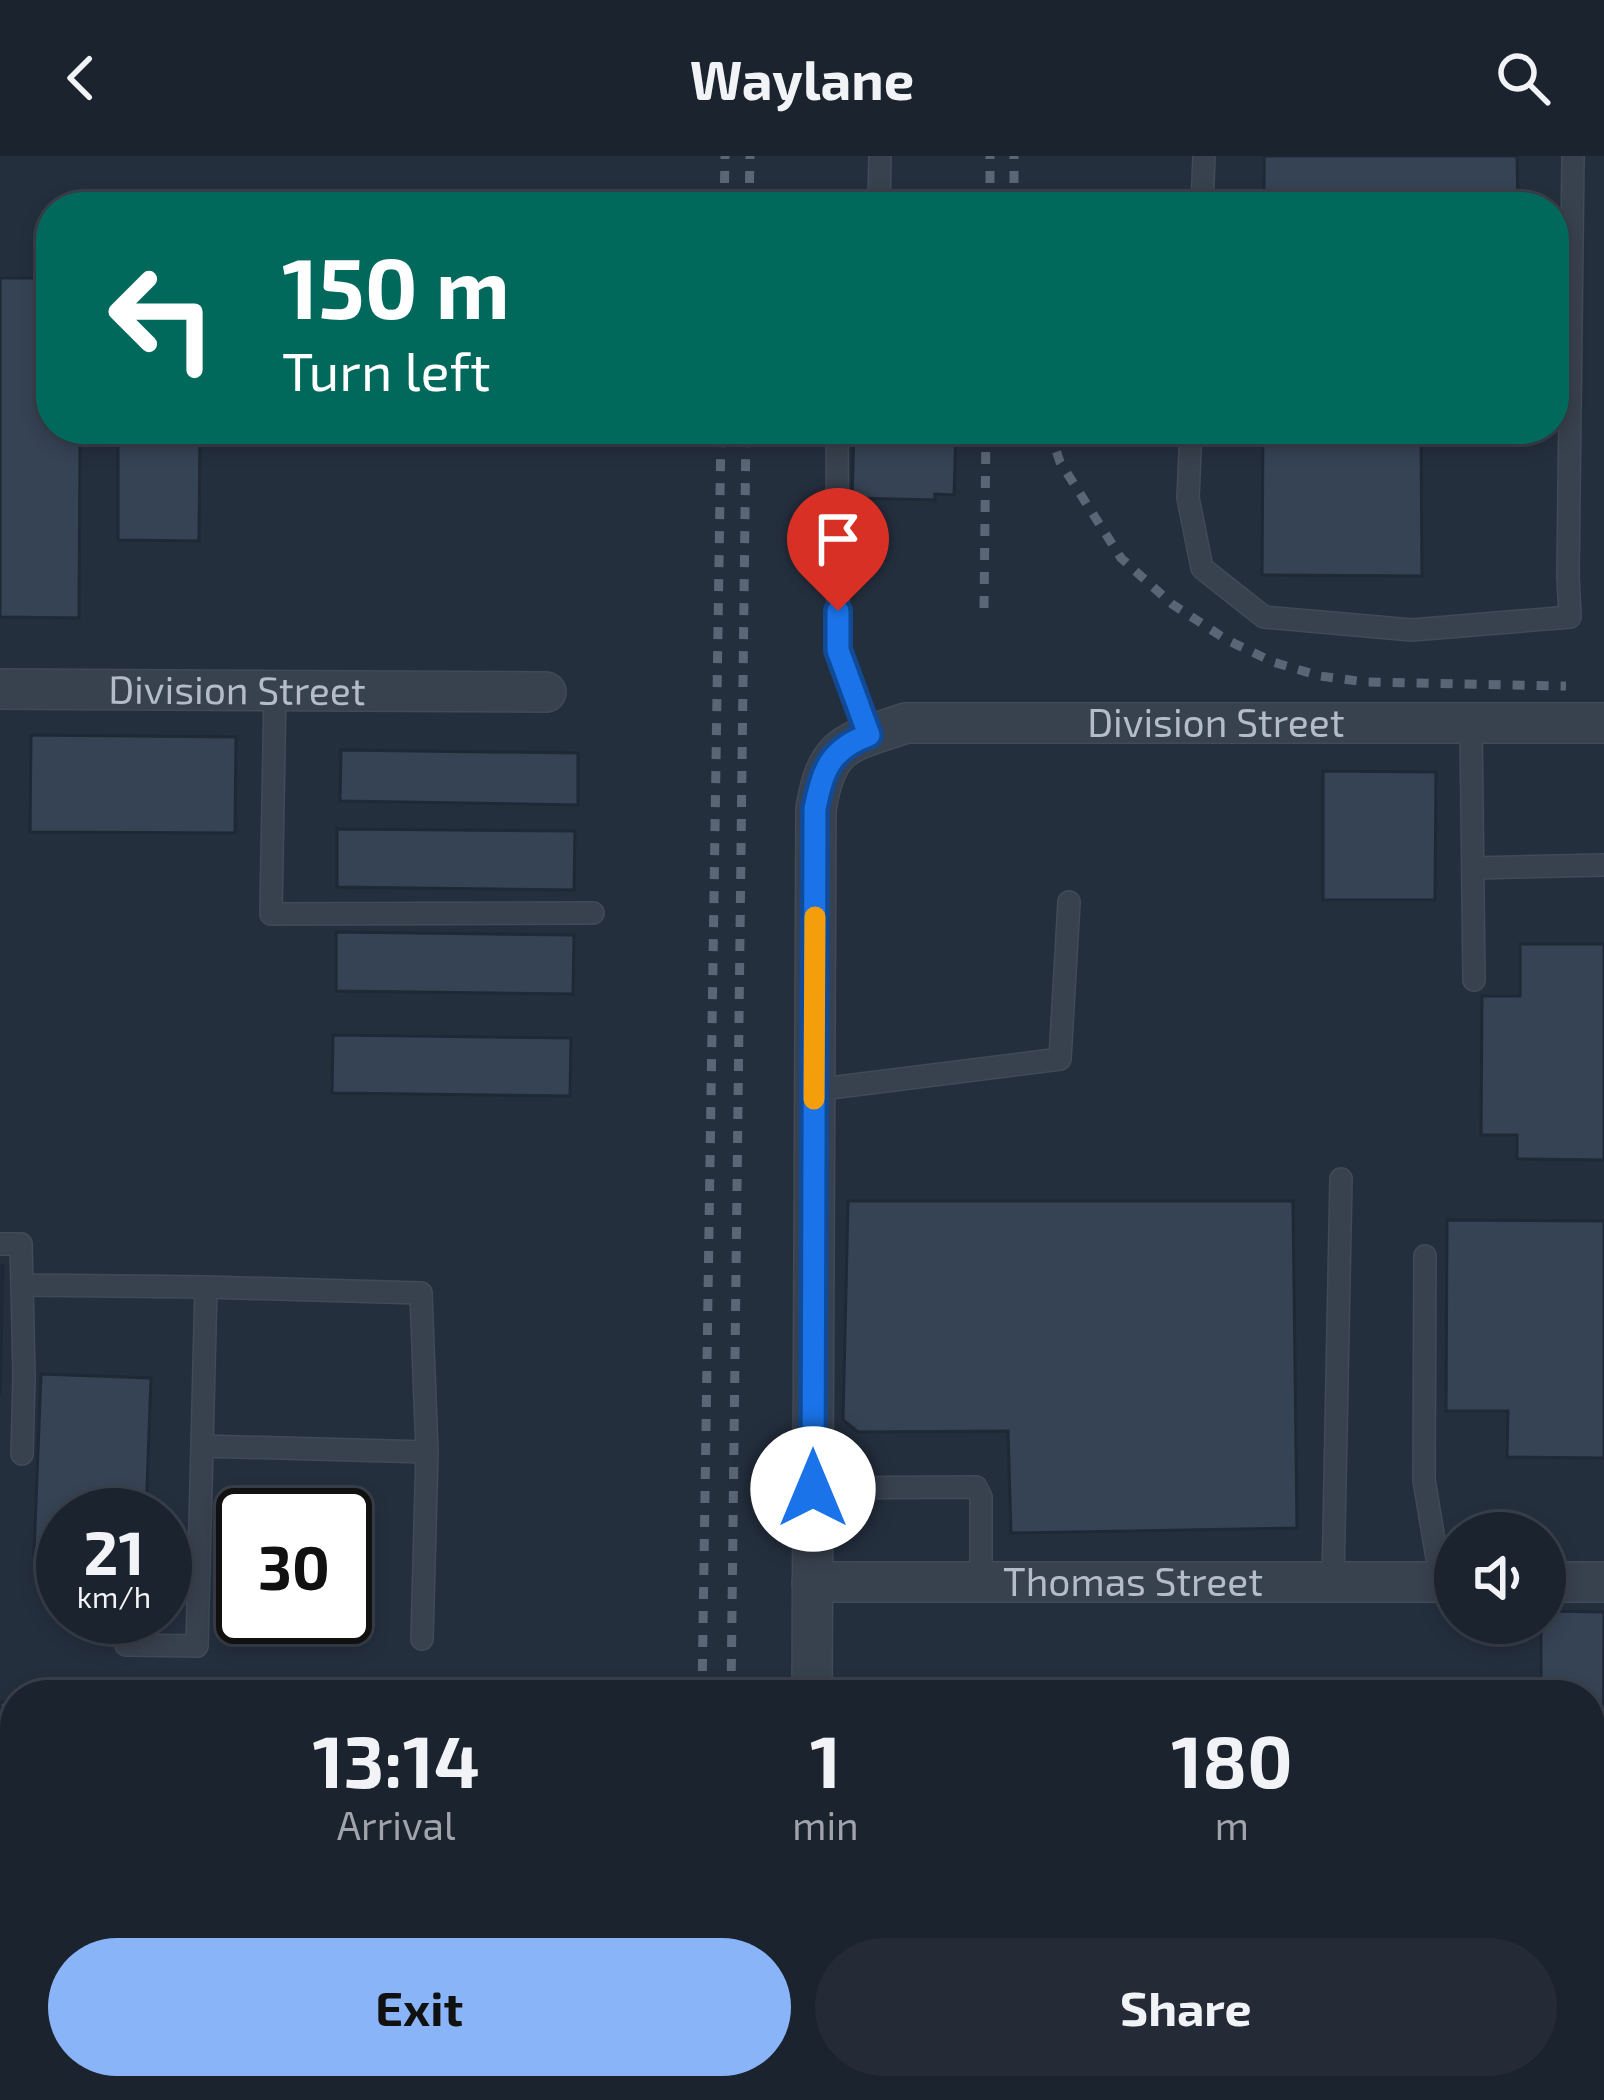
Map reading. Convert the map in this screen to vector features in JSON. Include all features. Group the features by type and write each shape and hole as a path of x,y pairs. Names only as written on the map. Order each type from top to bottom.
{"street":[{"name":"Division Street","path":"0,689 546,692"},
{"name":"Division Street","path":"814,1090 815,809 820,780 834,754 869,735 906,723 1604,723"},
{"path":"812,1680 814,1090"},
{"name":"Thomas Street","path":"812,1582 1434,1582"},
{"path":"1566,1582 1604,1582"}],"lane":[{"path":"879,192 880,156"},
{"path":"1203,192 1204,156"},
{"path":"1190,444 1188,498 1202,568 1264,617 1412,630 1570,617 1573,156"},
{"path":"837,444 838,650 869,735"},
{"path":"275,691 271,914 593,913"},
{"path":"1471,723 1474,980"},
{"path":"1473,868 1604,865"},
{"path":"814,1090 1060,1059 1069,902"},
{"path":"1334,1582 1341,1179"},
{"path":"0,1244 21,1244 22,1454"},
{"path":"1425,1256 1424,1480 1434,1522"},
{"path":"22,1286 421,1293 427,1452 422,1640"},
{"path":"126,1645 197,1646 206,1287"},
{"path":"203,1446 427,1452"},
{"path":"813,1489 976,1487 981,1497 981,1582"}],"building":[{"path":"1264,156 1517,156 1518,192 1264,192"},
{"path":"0,278 36,278 36,444 200,444 199,541 118,540 118,446 80,445 79,618 0,617"},
{"path":"854,444 956,444 954,495 935,494 935,500 852,498"},
{"path":"1263,444 1421,444 1422,576 1262,575"},
{"path":"31,735 236,737 235,833 30,832"},
{"path":"341,750 578,753 578,805 340,801"},
{"path":"1323,771 1436,772 1435,900 1323,900"},
{"path":"337,829 575,831 574,890 337,887"},
{"path":"336,932 574,935 573,994 336,991"},
{"path":"1520,944 1604,944 1604,1160 1517,1159 1517,1135 1481,1135 1482,996 1520,996"},
{"path":"333,1035 571,1038 570,1096 332,1093"},
{"path":"848,1201 1293,1201 1297,1528 1011,1533 1008,1431 858,1432 843,1420"},
{"path":"1447,1220 1604,1221 1604,1458 1507,1457 1508,1411 1446,1411"},
{"path":"0,1266 3,1266 0,1396"},
{"path":"41,1374 151,1378 147,1488 37,1488"},
{"path":"1566,1611 1604,1612 1603,1680 1541,1680 1541,1644 1566,1644"}],"railway":[{"path":"724,192 725,156"},
{"path":"749,192 750,156"},
{"path":"990,156 990,192"},
{"path":"1014,156 1014,192"},
{"path":"702,1680 721,444"},
{"path":"731,1680 746,444"},
{"path":"984,608 986,444"},
{"path":"1054,444 1060,462 1121,558 1172,604 1227,640 1273,662 1320,676 1365,682 1566,686"}],"slow traffic":[{"path":"814,1099 815,917"}],"route":[{"path":"813,1489 815,809 820,780 834,754 869,735 838,650 838,611"}]}
